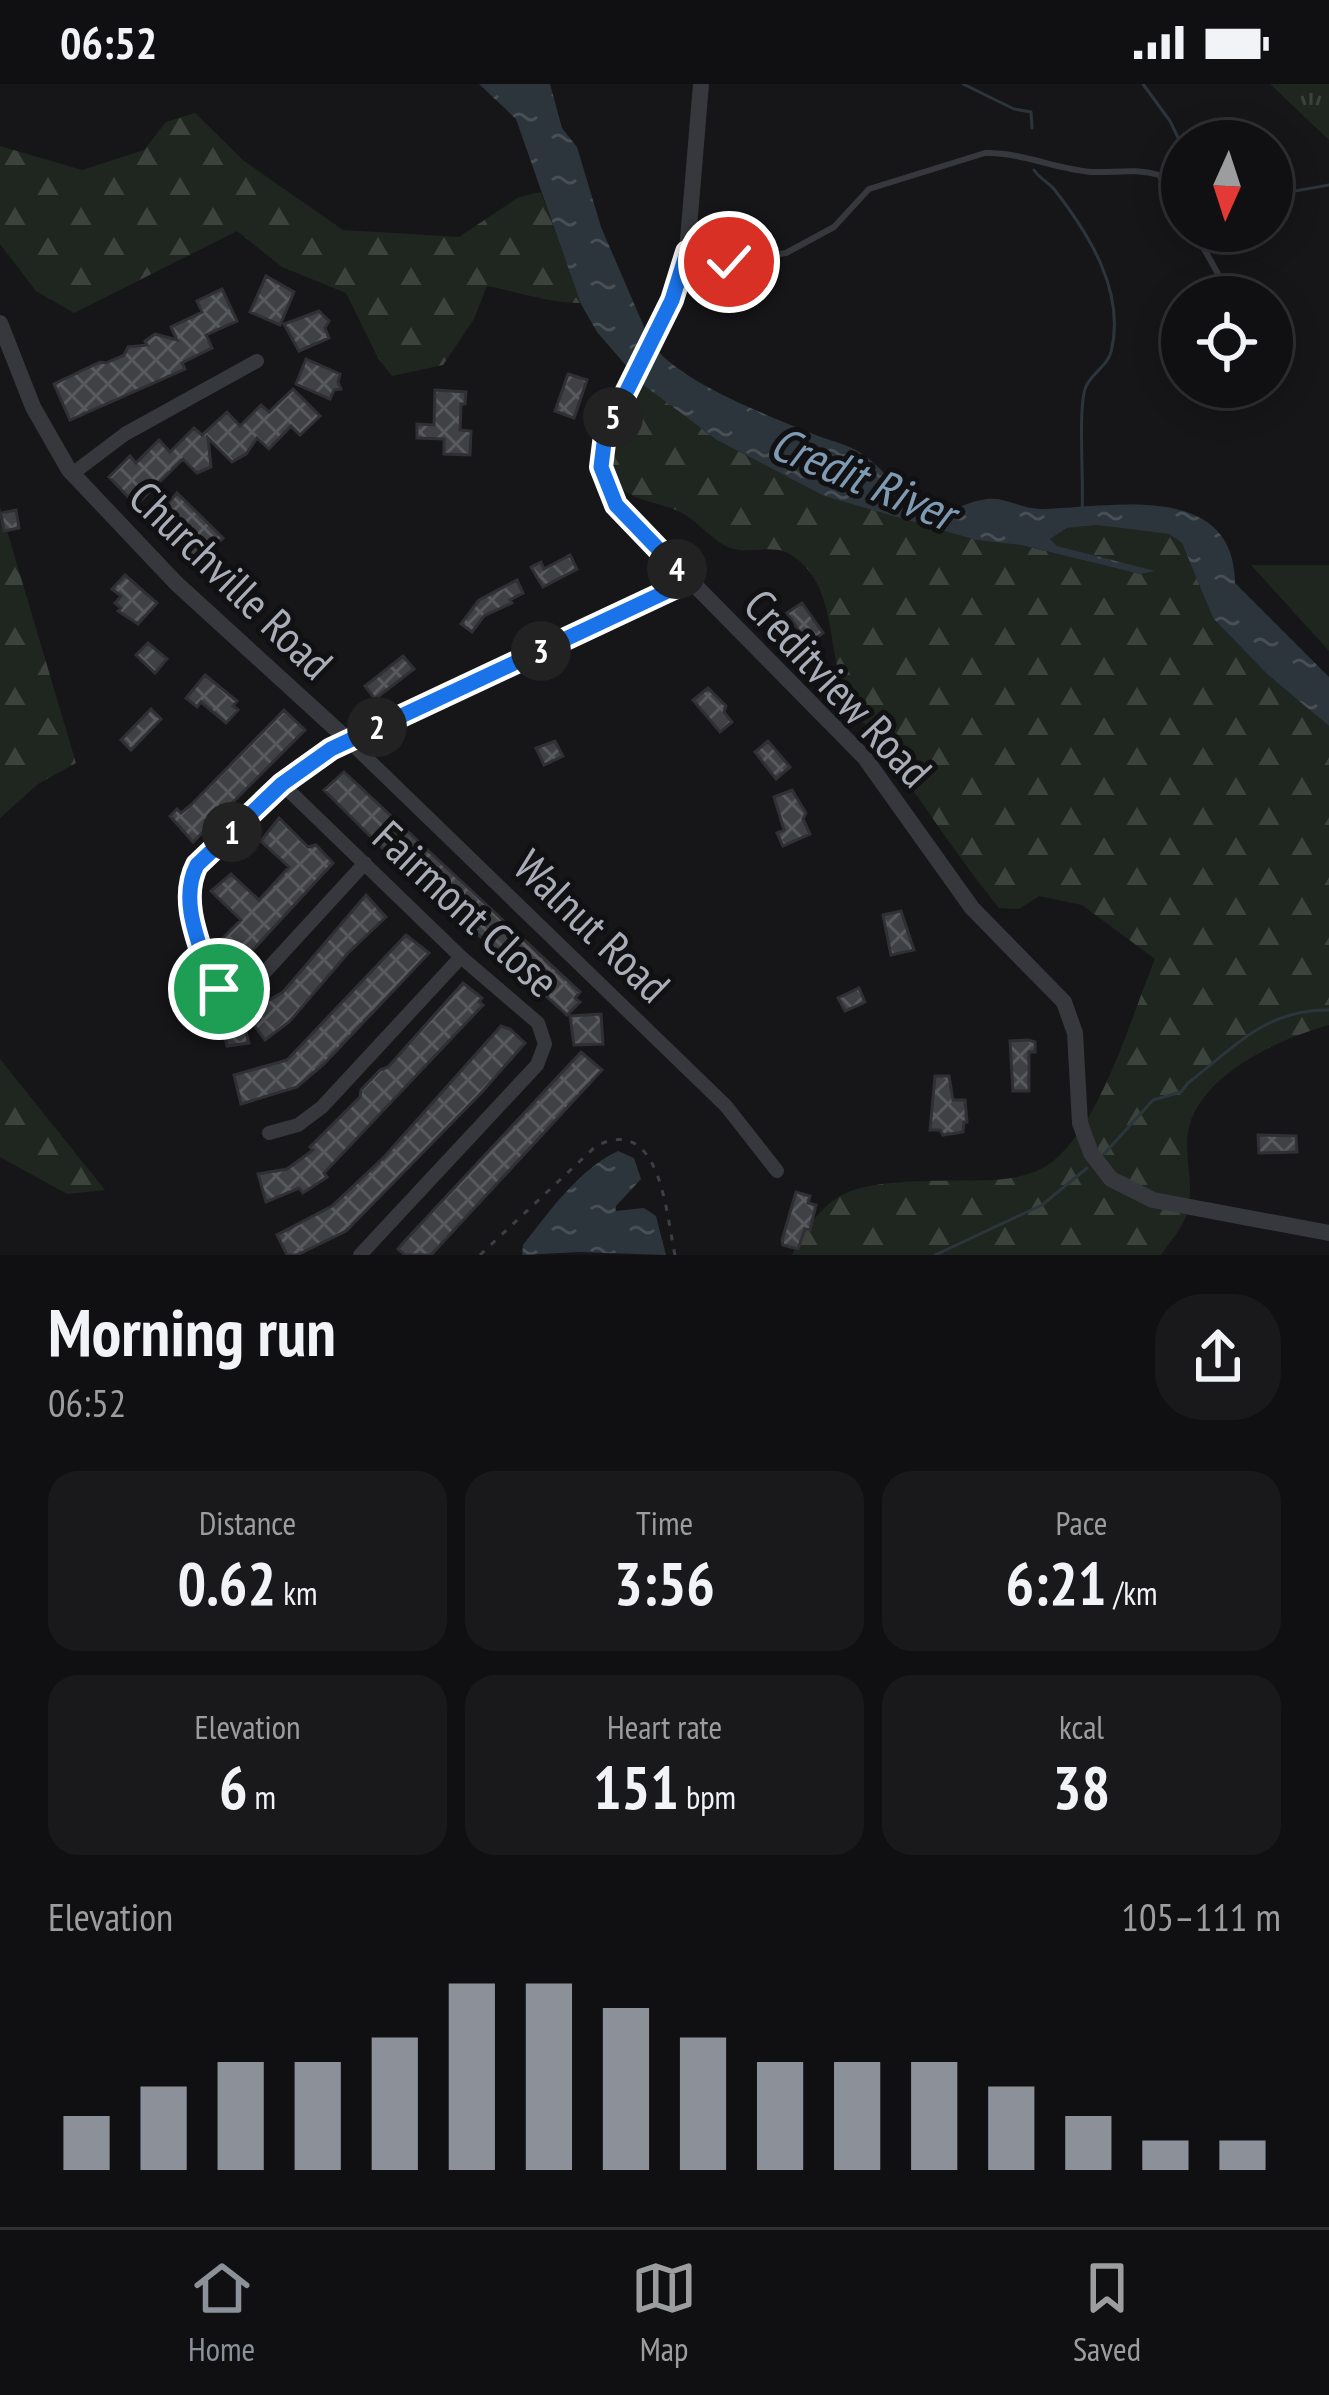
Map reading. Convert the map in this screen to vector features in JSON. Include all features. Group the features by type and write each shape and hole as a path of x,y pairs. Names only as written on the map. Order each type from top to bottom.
{"street":[{"name":"Creditview Road","path":"701,84 687,252 660,327 605,435 604,477 627,518 865,758 972,908 1064,1003 1076,1033 1080,1123 1100,1167 1129,1191 1153,1200 1329,1233"},
{"name":"Churchville Road","path":"0,323 41,425 72,474 176,583 349,741 689,581"},
{"path":"72,474 125,434 257,361"},
{"path":"349,741 282,784 197,865 190,879 191,910 212,984 228,993 253,985 365,863"},
{"name":"Walnut Road","path":"349,741 726,1106 777,1171"},
{"name":"Fairmont Close","path":"282,784 460,957 538,1023 545,1044 543,1055 360,1255"},
{"path":"269,1133 298,1125 322,1107 460,957"}],"lane":[{"path":"687,252 729,262 786,254 821,237 868,189 985,153 1091,172 1143,170 1161,178"}],"path":[{"path":"480,1255 596,1147 619,1139 641,1146 655,1164 675,1255"}],"green space":[{"path":"1270,84 1329,84 1329,140"},
{"path":"195,113 244,161 343,230 459,237 519,197 541,192 581,303 487,286 474,319 443,365 392,376 346,293 282,267 237,231 74,313 36,291 0,244 0,146 82,170 144,150 166,122"},
{"path":"642,384 717,440 824,496 976,540 1021,545 1140,574 1152,571 1057,546 1050,539 1067,528 1097,525 1169,534 1182,543 1213,618 1267,674 1329,726 1329,1025 1265,1050 1223,1077 1207,1094 1188,1133 1186,1216 1161,1255 792,1255 823,1210 851,1191 889,1183 1007,1179 1052,1162 1070,1145 1100,1096 1155,959 1082,905 1039,896 1019,909 999,908 850,702 839,674 823,597 804,565 782,551 727,547 682,513 634,496 618,485 604,463 603,438 614,416"},
{"path":"0,507 76,763 38,784 0,818"},
{"path":"1251,565 1329,565 1329,651"},
{"path":"0,1059 105,1190 67,1194 0,1157"}],"water":[{"name":"Credit River","path":"479,84 550,84 562,128 577,147 601,227 651,343 683,372 752,409 856,450 923,505 949,509 993,499 1041,509 1132,505 1191,514 1214,527 1229,550 1235,583 1329,677 1329,726 1267,674 1213,618 1182,543 1169,534 1097,525 1067,528 1050,539 1057,546 1155,571 1140,574 1021,545 976,540 824,496 717,440 642,384 597,332 581,304 516,119"},
{"path":"618,1151 634,1158 641,1179 616,1211 644,1208 656,1216 666,1255 522,1255 523,1245 566,1192"}],"building":[{"path":"266,276 294,292 280,325 250,312"},
{"path":"222,289 237,321 206,335 212,348 182,363 185,369 70,420 54,384 124,355 128,347 147,345 145,341 155,334 177,340 171,327 202,312 197,301"},
{"path":"319,311 329,321 325,328 329,338 299,351 284,324"},
{"path":"306,359 340,374 341,389 334,390 330,399 296,384"},
{"path":"568,374 587,380 574,418 555,411"},
{"path":"293,389 320,416 300,435 291,426 269,449 257,438 246,454 232,462 208,438 211,467 197,473 183,459 136,505 109,477 130,456 136,463 159,440 170,452 194,428 202,435 227,412 240,426 261,405 269,412"},
{"path":"435,390 466,392 460,430 471,431 470,455 444,454 444,439 417,438 417,424 434,425"},
{"path":"177,493 223,538 196,566 187,557 190,553 153,521"},
{"path":"16,510 19,528 4,531 1,513"},
{"path":"570,555 577,569 543,587 531,567 541,562 544,569"},
{"path":"125,575 157,603 138,624 118,611 121,608 115,603 121,596 112,589"},
{"path":"517,580 523,593 512,603 484,616 472,632 461,624 479,600"},
{"path":"802,603 823,633 808,644 787,613"},
{"path":"148,643 167,659 155,673 136,655"},
{"path":"403,656 414,669 375,699 365,686"},
{"path":"205,675 237,701 233,706 238,710 226,723 201,702 197,707 186,698"},
{"path":"708,688 726,706 724,712 732,722 720,732 693,700"},
{"path":"151,709 161,719 131,750 121,740"},
{"path":"284,710 305,730 193,842 170,816 191,805"},
{"path":"555,741 563,756 544,765 536,748"},
{"path":"768,741 790,767 776,779 755,752"},
{"path":"344,772 580,992 575,998 580,1002 567,1015 324,790"},
{"path":"792,790 806,813 803,819 810,834 783,846 777,833 784,830 774,797"},
{"path":"279,818 308,847 316,845 333,863 239,965 220,949 219,942 241,920 211,891 231,874 259,900 289,867 261,841"},
{"path":"366,895 386,917 289,1022 265,1040 246,1014 283,992"},
{"path":"901,911 914,950 891,955 883,915"},
{"path":"406,935 429,953 324,1064 297,1087 241,1104 234,1075 287,1060"},
{"path":"463,983 482,998 483,1005 324,1173 327,1177 303,1193 299,1188 266,1202 258,1174 287,1169 313,1150 310,1147 360,1097 361,1090 388,1067"},
{"path":"859,988 865,1002 845,1011 838,998"},
{"path":"601,1014 603,1044 574,1045 570,1016"},
{"path":"242,1016 249,1043 227,1046 221,1021"},
{"path":"501,1026 525,1043 482,1092 346,1231 297,1255 287,1255 277,1235 332,1206 384,1157"},
{"path":"1010,1041 1035,1042 1035,1052 1029,1052 1029,1091 1013,1091"},
{"path":"581,1052 602,1070 431,1255 405,1255 398,1249 402,1244"},
{"path":"935,1076 949,1076 953,1100 965,1100 963,1132 943,1135 930,1130"},
{"path":"1258,1135 1296,1136 1297,1152 1259,1153"},
{"path":"796,1192 810,1196 808,1203 816,1205 810,1230 805,1229 798,1249 783,1245 782,1240"}],"waterway":[{"path":"963,84 1014,109 1031,112 1032,128"},
{"path":"1143,84 1169,120"},
{"path":"1034,170 1080,225 1101,265 1113,308 1111,352 1087,384 1083,399 1082,512"},
{"path":"1293,191 1329,185"},
{"path":"1104,1154 1153,1100 1181,1092 1252,1033 1287,1016 1329,1010"},
{"path":"935,1255 1042,1205 1087,1168"}],"route":[{"path":"219,989 212,984 191,910 190,879 197,865 282,784 331,749 689,581 616,505 601,467 602,453 613,417 672,300 687,252 729,262"}]}
